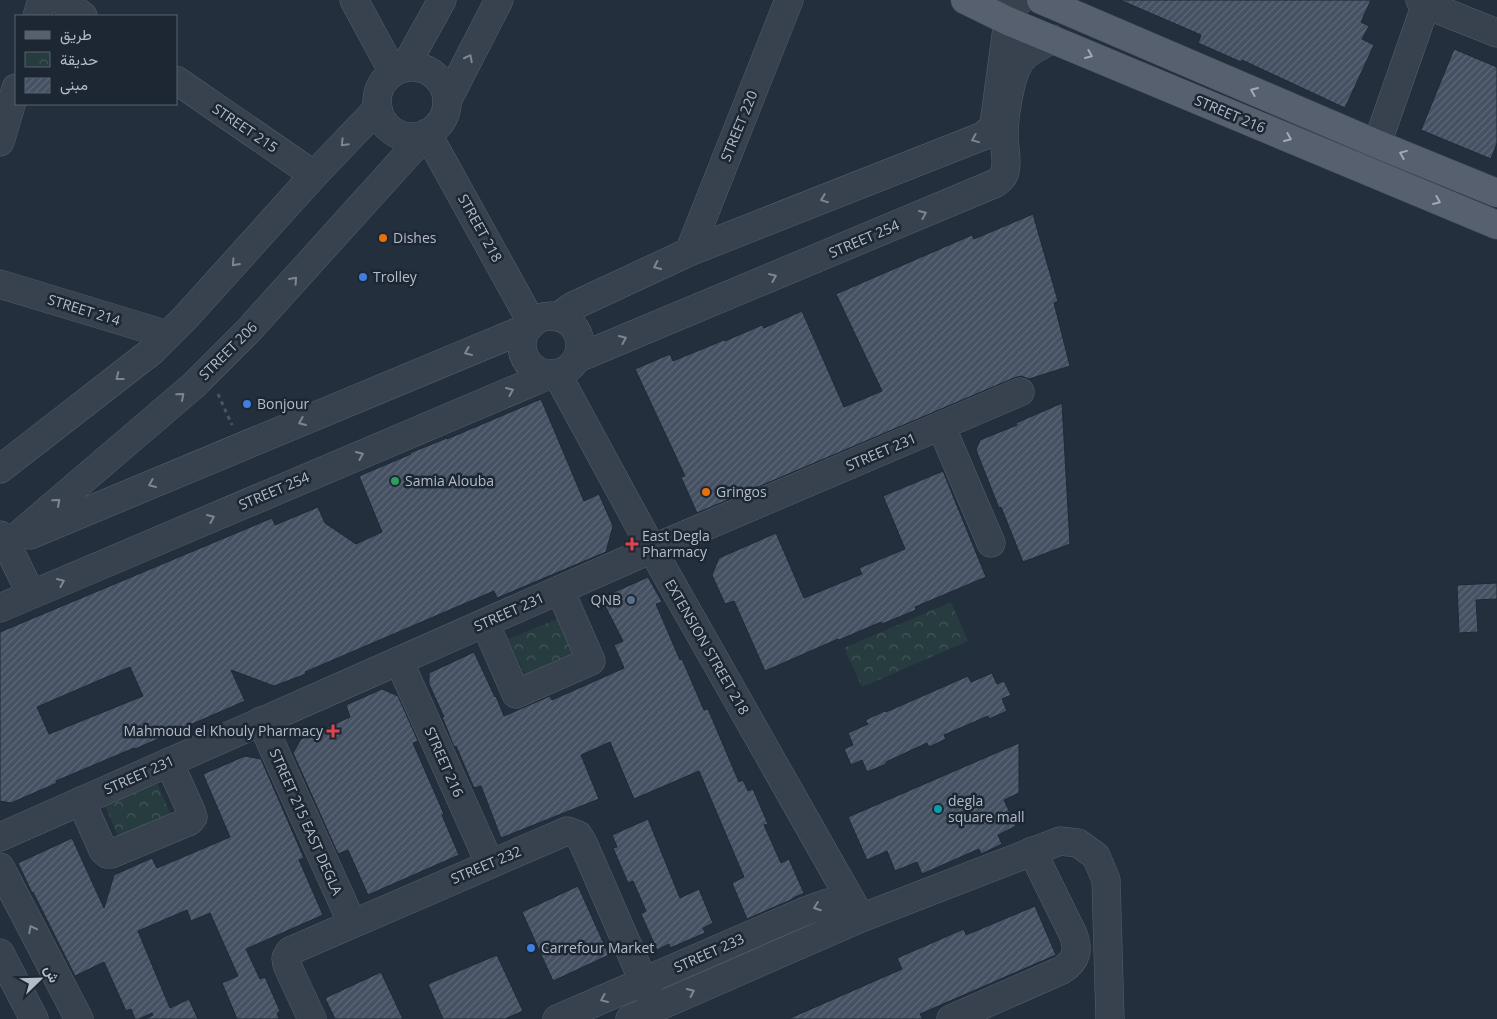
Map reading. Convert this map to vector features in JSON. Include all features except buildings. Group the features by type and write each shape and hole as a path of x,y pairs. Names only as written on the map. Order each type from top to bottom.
{"main road":[{"name":"STREET 216","path":"965,0 1014,10 1052,39 1497,226"},
{"path":"1040,0 1377,144 1497,193"}],"street":[{"path":"37,15 42,0"},
{"path":"61,0 82,15"},
{"path":"354,0 399,69"},
{"path":"399,69 415,67 425,69 434,74 446,91 446,111 436,128 427,134 414,137 401,135 390,129 382,120 377,97 386,78 399,69 442,0"},
{"path":"447,101 499,0"},
{"name":"STREET 220","path":"689,252 788,0"},
{"path":"1377,144 1423,2 1497,33"},
{"path":"31,594 2,542 241,447 539,322 689,252 982,136 994,124 1014,10"},
{"name":"STREET 254","path":"0,608 996,183 1003,177 1006,170 1005,117 1012,81 1018,64 1029,53 1052,39"},
{"name":"STREET 215","path":"178,81 314,175"},
{"path":"0,142 15,91"},
{"path":"0,470 144,357 168,335 378,108"},
{"name":"STREET 218","path":"427,134 539,322"},
{"name":"STREET 206","path":"2,542 194,385 249,330 427,134"},
{"name":"STREET 214","path":"0,284 168,335"},
{"path":"565,320 577,332 580,350 561,369 541,373 528,364 524,356 522,341 524,333 539,322 565,320"},
{"name":"EXTENSION STREET 218","path":"561,369 652,549 861,918"},
{"name":"STREET 231","path":"0,837 652,549 1020,392"},
{"path":"941,426 991,543"},
{"path":"485,622 516,694 591,661 560,590"},
{"name":"STREET 216","path":"399,661 490,864"},
{"name":"STREET 215 EAST DEGLA","path":"261,722 352,923"},
{"path":"81,801 103,850 107,854 190,821 193,816 192,811 169,762"},
{"name":"STREET 232","path":"312,1019 286,961 287,954 293,948 567,831 578,835 583,843 655,1008"},
{"name":"STREET 233","path":"630,1019 861,918 1032,851 1060,842 1078,843 1096,856 1106,880 1110,1019"},
{"path":"951,1019 1062,970 1069,966 1074,959 1076,942 1073,934 1032,851"},
{"path":"0,867 74,1018"},
{"name":"STREET 233","path":"557,1019 828,903 842,903 861,918"},
{"path":"0,953 34,1019"}],"path":[{"path":"208,371 241,447"}],"green space":[{"path":"951,602 968,641 862,687 844,648"},
{"path":"562,617 580,661 529,683 508,639"},
{"path":"154,776 173,820 121,843 102,799"}],"place":[{"name":"Dishes","path":"383,238"},
{"name":"Trolley","path":"363,277"},
{"name":"Bonjour","path":"247,404"},
{"name":"Samia Alouba","path":"395,481"},
{"name":"Gringos","path":"706,492"},
{"name":"East Degla Pharmacy","path":"632,544"},
{"name":"QNB","path":"631,600"},
{"name":"Mahmoud el Khouly Pharmacy","path":"333,731"},
{"name":"degla square mall","path":"938,809"},
{"name":"Carrefour Market","path":"531,948"}]}
